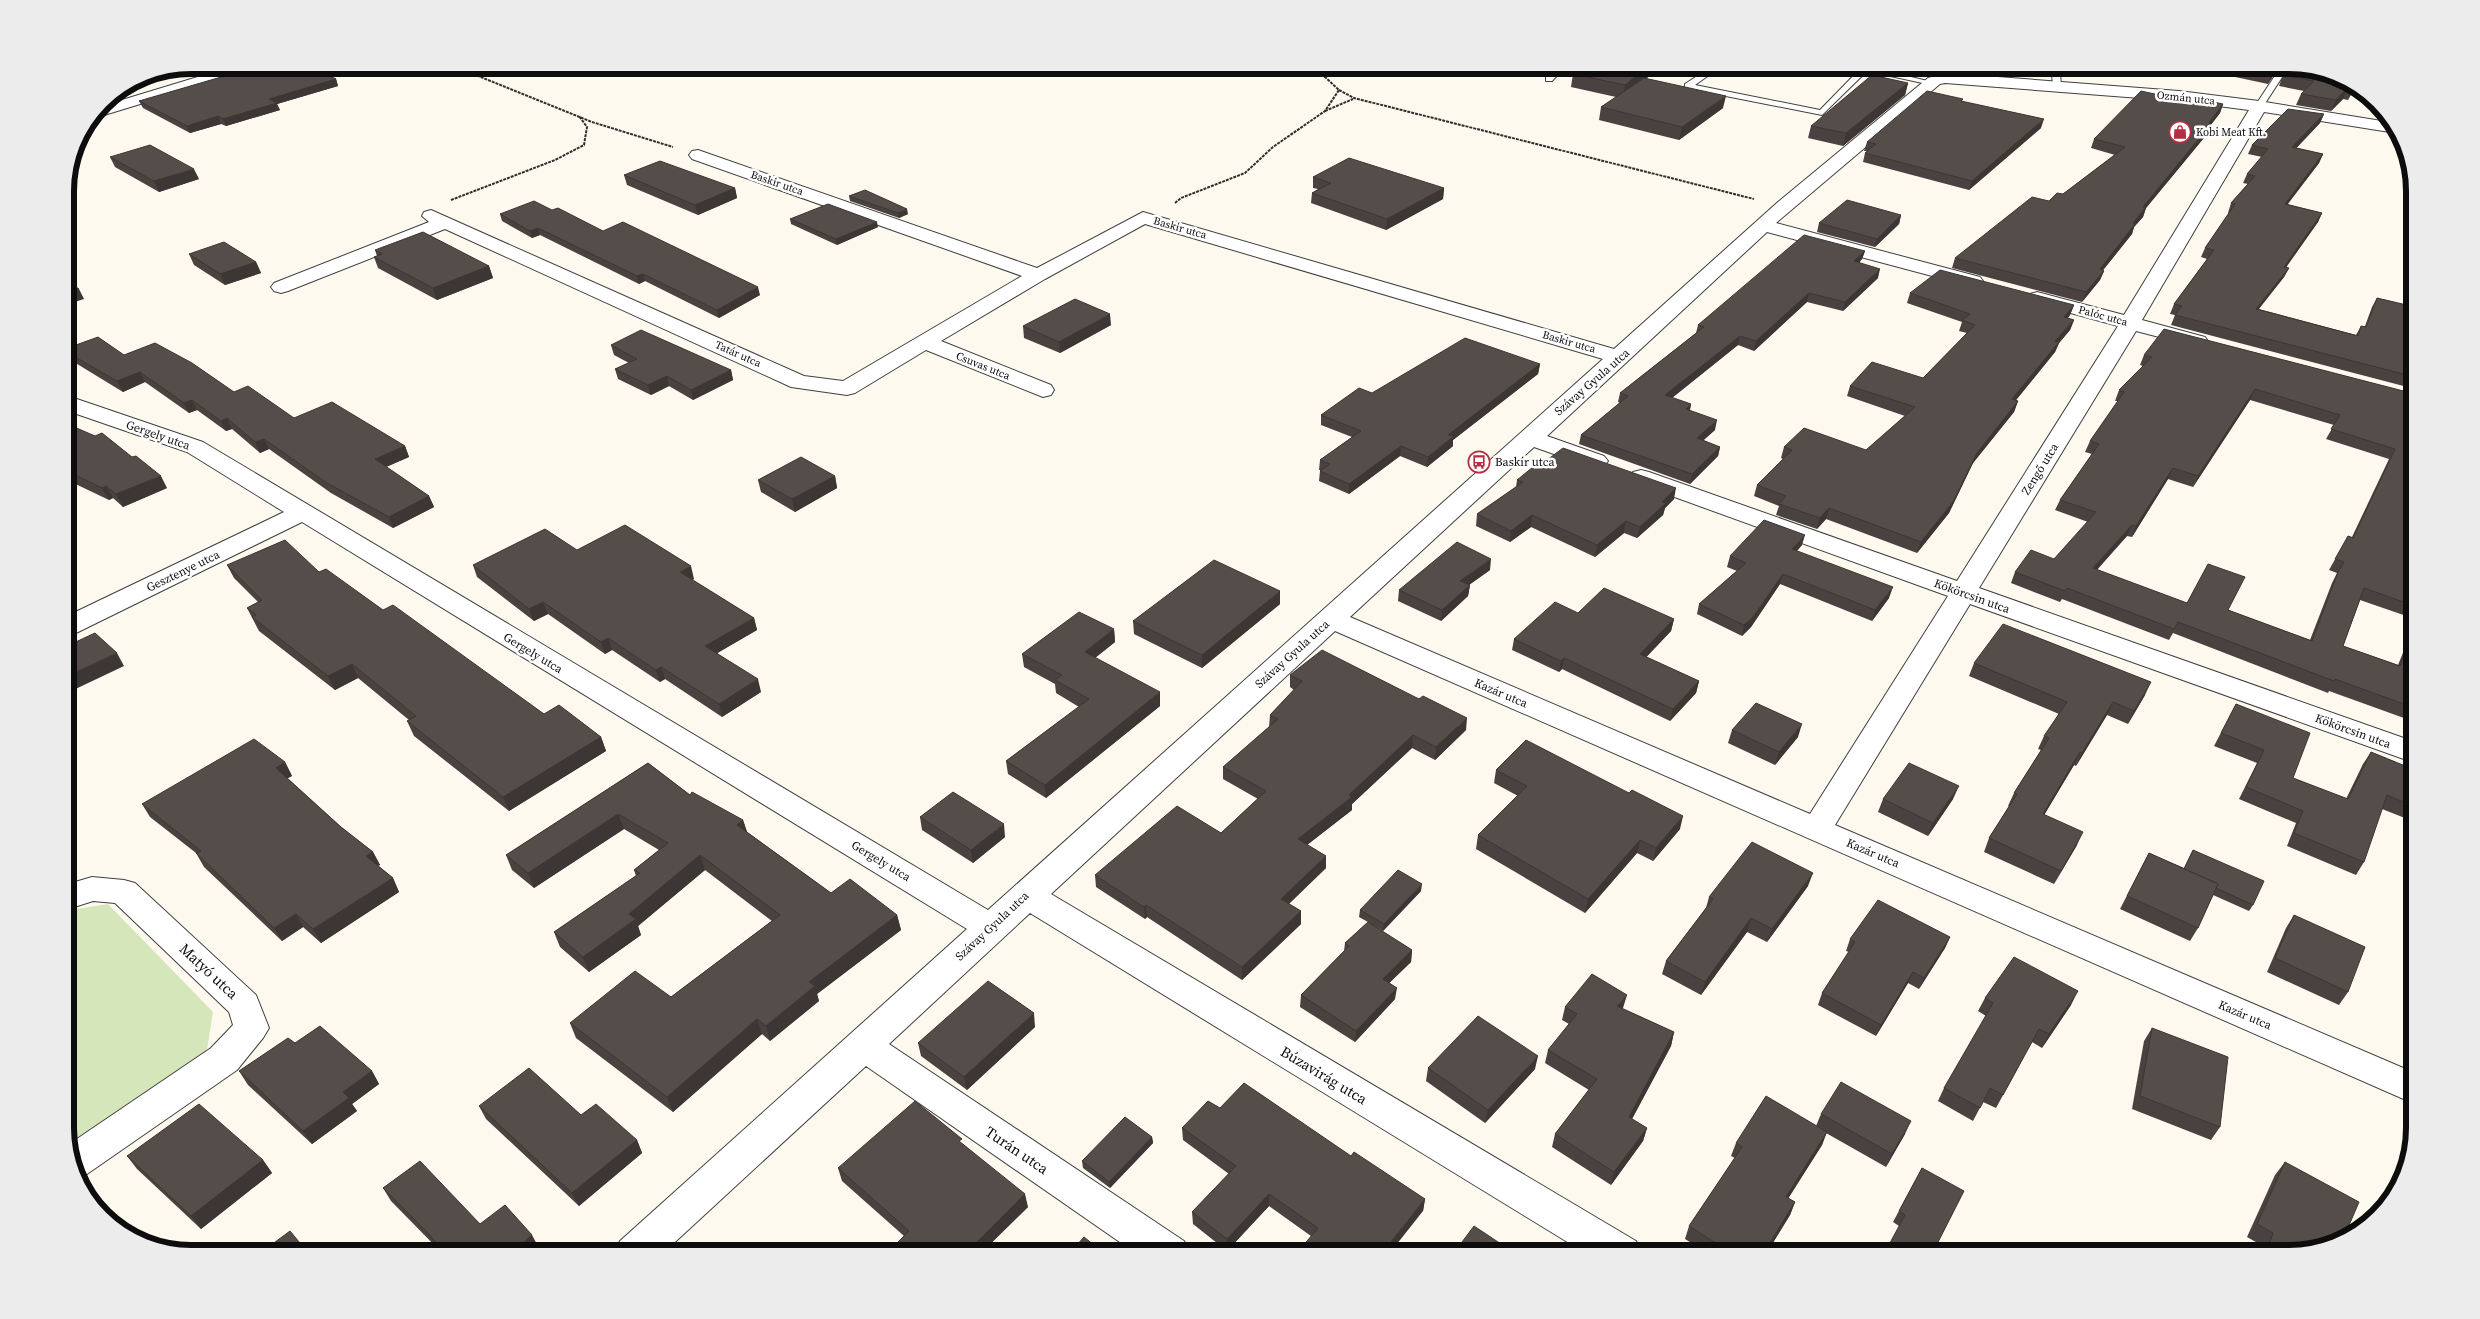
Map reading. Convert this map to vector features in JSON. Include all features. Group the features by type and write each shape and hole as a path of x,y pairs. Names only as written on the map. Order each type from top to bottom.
{"street":[{"path":"108,109 224,74"},
{"name":"Szávay Gyula utca","path":"644,1245 1763,225 1937,74"},
{"name":"Ozmán utca","path":"1956,74 2259,106 2387,127"},
{"name":"Zengő utca","path":"1817,829 2130,323 2259,106"},
{"name":"Baskir utca","path":"698,155 1038,275 1143,218 1620,357"},
{"path":"281,286 437,220"},
{"name":"Tatár utca","path":"437,220 799,382 847,388 1038,275"},
{"name":"Palóc utca","path":"1763,225 2215,345"},
{"name":"Csuvas utca","path":"924,342 1043,390"},
{"name":"Gergely utca","path":"74,405 194,448 991,928"},
{"name":"Kökörcsin utca","path":"1529,437 2406,750"},
{"name":"Gesztenye utca","path":"74,624 301,514"},
{"name":"Kazár utca","path":"1331,619 2406,1084"},
{"name":"Matyó utca","path":"74,895 92,889 124,892 244,1005 251,1028 224,1059 78,1159"},
{"name":"Búzavirág utca","path":"1026,895 1607,1245"},
{"name":"Turán utca","path":"863,1045 1157,1245"}],"lane":[{"path":"1549,79 1554,74"},
{"path":"1706,74 1688,86 1822,113 1860,74"},
{"path":"2056,74 2057,86"},
{"path":"2259,106 2280,74"}],"path":[{"path":"474,74 579,116 698,155"},
{"path":"1322,74 1339,90 1354,98 1784,206"},
{"path":"1325,111 1339,90"},
{"path":"1156,221 1181,198 1245,173 1273,147 1306,126 1325,111 1354,98"},
{"path":"437,220 426,209 555,160 584,145 587,127 579,116"}],"green space":[{"path":"108,904 213,1012 207,1050 74,1140 74,1136 74,909"}],"building":[{"path":"225,74 325,74 336,79 269,99 277,103 223,119 218,116 187,126 139,101 228,75"},
{"path":"1573,74 1638,74 1625,85"},
{"path":"1872,75 1908,83 1846,133 1811,126"},
{"path":"2283,75 2312,76 2327,80 2346,89 2336,100 2301,94 2314,81"},
{"path":"1644,78 1726,96 1682,127 1601,107"},
{"path":"1927,91 1963,99 1961,101 2044,119 1972,181 1865,153 1876,144 1867,142"},
{"path":"2141,91 2187,101 2190,97 2223,104 2209,123 2211,124 2143,207 2146,207 2133,223 2135,224 2100,269 2104,271 2086,292 1955,258 2032,197 2049,201 2057,193 2063,194 2125,147 2094,139"},
{"path":"2288,109 2324,114 2292,147 2323,154 2285,204 2322,213 2284,267 2289,268 2256,309 2358,336 2361,326 2366,327 2377,298 2406,305 2406,375 2175,315 2182,306 2174,304 2214,250 2205,248 2235,204 2231,203 2255,176 2247,174 2268,149 2252,145"},
{"path":"150,145 194,169 154,181 110,157"},
{"path":"1349,158 1444,188 1387,219 1312,193 1331,183 1313,177"},
{"path":"660,161 735,188 695,205 624,175"},
{"path":"865,190 907,209 898,213 849,196"},
{"path":"1847,200 1901,215 1877,239 1819,223"},
{"path":"534,201 552,210 558,208 603,231 623,222 758,287 717,310 643,274 637,276 538,228 530,231 500,214"},
{"path":"828,204 877,222 836,239 790,219"},
{"path":"423,232 489,266 433,288 374,257 382,254 375,250"},
{"path":"1804,235 1865,251 1854,261 1880,269 1845,302 1809,293 1756,341 1740,336 1665,395 1691,404 1686,409 1717,420 1697,438 1720,447 1692,474 1581,435 1628,396 1620,393 1704,327 1698,325"},
{"path":"224,242 256,262 220,274 189,254"},
{"path":"1940,270 2074,305 2064,317 2074,320 2055,341 2059,342 2012,399 2018,401 1977,453 1953,502 1921,542 1829,508 1820,518 1779,504 1786,496 1757,485 1792,450 1784,447 1804,428 1866,450 1915,407 1850,386 1872,362 1923,378 1975,325 1962,320 1970,314 1910,293"},
{"path":"1075,299 1110,314 1059,342 1023,326"},
{"path":"2164,329 2406,392 2406,603 2364,588 2343,646 2400,666 2406,651 2406,705 2335,679 2334,681 2178,622 2174,629 2067,588 2065,591 2015,572 2031,550 2054,559 2096,512 2060,500 2099,444 2090,441 2124,392 2119,390 2152,357 2144,355","holes":["2255,389 2340,415 2331,429 2395,449 2353,538 2348,536 2335,559 2344,562 2338,572 2312,641 2228,610 2245,577 2208,564 2187,603 2093,568 2132,525 2136,526 2173,468 2198,476"]},
{"path":"641,330 731,370 691,390 667,376 648,385 615,369 637,359 611,345"},
{"path":"98,337 124,355 155,343 192,363 234,392 248,386 294,418 332,402 405,446 375,459 429,496 389,517 327,483 264,439 255,442 227,418 221,421 192,400 184,403 140,372 117,381 74,356 74,346"},
{"path":"1465,338 1540,364 1448,435 1454,436 1428,457 1401,446 1349,484 1320,471 1330,464 1320,460 1361,431 1321,415 1359,388 1372,393"},
{"path":"74,427 95,436 102,433 132,457 136,456 161,476 116,494 106,486 102,488 74,474"},
{"path":"1563,448 1676,488 1662,502 1666,503 1640,527 1626,521 1597,545 1532,515 1511,531 1477,514 1523,482 1517,480 1543,459 1547,460"},
{"path":"801,457 835,476 792,499 758,480"},
{"path":"1764,520 1805,535 1792,549 1893,587 1875,610 1783,574 1754,616 1744,625 1699,604 1746,563 1730,556"},
{"path":"625,525 691,566 680,572 754,618 705,646 758,679 719,704 661,667 656,670 608,638 601,642 543,602 529,609 473,565 545,529 577,550"},
{"path":"285,540 319,572 326,569 383,610 393,605 544,714 559,705 601,737 503,797 407,721 416,716 352,664 328,676 252,617 256,615 247,608 262,600 227,565"},
{"path":"1457,542 1491,559 1460,581 1470,585 1442,610 1399,590"},
{"path":"1214,560 1280,591 1202,655 1133,621"},
{"path":"1604,588 1674,619 1640,654 1699,681 1673,709 1564,658 1561,661 1514,639 1555,602 1578,613"},
{"path":"1079,612 1114,629 1085,652 1160,692 1045,785 1006,761 1089,699 1055,680 1062,675 1022,654"},
{"path":"2003,624 2151,682 2134,711 2113,702 2043,814 2083,832 2061,871 1989,838 2017,794 2014,793 2049,738 2044,736 2067,702 1974,663"},
{"path":"95,633 117,653 74,673 74,643"},
{"path":"1322,650 1419,699 1423,696 1467,718 1436,747 1413,735 1349,795 1352,797 1298,839 1326,856 1281,899 1301,911 1242,967 1146,905 1144,907 1095,875 1177,806 1221,833 1266,791 1223,767 1278,719 1270,715 1302,681 1290,675"},
{"path":"1756,703 1802,724 1779,752 1732,730"},
{"path":"2236,704 2310,733 2293,778 2348,799 2371,752 2406,766 2406,803 2387,795 2364,862 2294,833 2303,811 2246,787 2264,750 2221,733"},
{"path":"254,739 285,762 276,768 341,827 373,852 366,856 393,878 313,929 296,914 274,928 196,853 201,851 142,804"},
{"path":"1526,740 1629,793 1632,790 1683,816 1656,848 1640,840 1588,899 1478,835 1527,786 1496,770"},
{"path":"648,763 690,795 692,792 743,820 737,825 831,893 850,879 897,915 809,982 815,986 766,1026 757,1019 667,1097 570,1023 635,971 671,997 780,915 700,855 629,914 636,919 583,957 554,932 640,873 634,870 668,843 618,814 528,873 506,855"},
{"path":"1909,763 1959,786 1933,823 1883,799"},
{"path":"953,792 1004,824 971,850 920,817"},
{"path":"1752,842 1813,873 1772,929 1751,918 1705,982 1666,961 1713,899 1709,897"},
{"path":"2193,850 2264,881 2253,905 2216,888 2218,884 2184,869"},
{"path":"2149,853 2218,884 2198,928 2127,896"},
{"path":"1398,870 1422,884 1384,924 1360,910"},
{"path":"1878,900 1950,937 1924,978 1913,972 1881,1025 1822,993 1855,942 1850,939"},
{"path":"2294,915 2365,947 2348,992 2275,958"},
{"path":"1368,922 1412,950 1383,979 1397,988 1356,1031 1301,995 1349,946 1345,943"},
{"path":"2014,957 2078,991 2049,1034 2039,1029 2003,1095 1990,1088 1980,1108 1944,1088 1993,1003 1985,998"},
{"path":"1592,974 1627,995 1617,1006 1674,1032 1629,1117 1647,1128 1614,1172 1555,1134 1597,1079 1548,1050 1577,1014 1565,1007"},
{"path":"988,981 1034,1013 964,1077 918,1043"},
{"path":"1478,1016 1538,1056 1488,1110 1428,1068"},
{"path":"320,1026 372,1071 343,1092 349,1098 303,1131 239,1071 288,1038 295,1043"},
{"path":"2152,1028 2228,1057 2220,1127 2140,1096"},
{"path":"529,1068 581,1115 596,1104 637,1140 572,1193 479,1106"},
{"path":"1841,1082 1911,1121 1892,1154 1821,1114"},
{"path":"1244,1083 1351,1156 1354,1152 1425,1199 1388,1245 1304,1245 1318,1228 1269,1194 1227,1239 1192,1212 1236,1166 1182,1128 1208,1101 1220,1108"},
{"path":"1766,1096 1827,1132 1786,1197 1795,1202 1769,1245 1719,1245 1689,1226 1742,1147 1736,1143"},
{"path":"915,1101 962,1139 959,1141 1025,1194 974,1245 895,1245 909,1231 838,1168"},
{"path":"199,1104 263,1160 191,1216 127,1156"},
{"path":"1125,1117 1152,1137 1109,1182 1082,1161"},
{"path":"420,1161 480,1224 505,1205 532,1235 519,1245 438,1245 383,1188"},
{"path":"2285,1162 2359,1202 2347,1230 2319,1241 2304,1244 2269,1245 2273,1233 2257,1224"},
{"path":"1922,1168 1964,1191 1937,1245 1889,1245 1905,1215 1899,1211"},
{"path":"1474,1226 1502,1245 1460,1245"},
{"path":"290,1231 302,1245 271,1245"},
{"path":"1084,1237 1094,1245 1077,1245"}],"place":[{"name":"Kobi Meat Kft.","path":"2180,132"},
{"name":"Baskír utca","path":"1479,462"}]}
